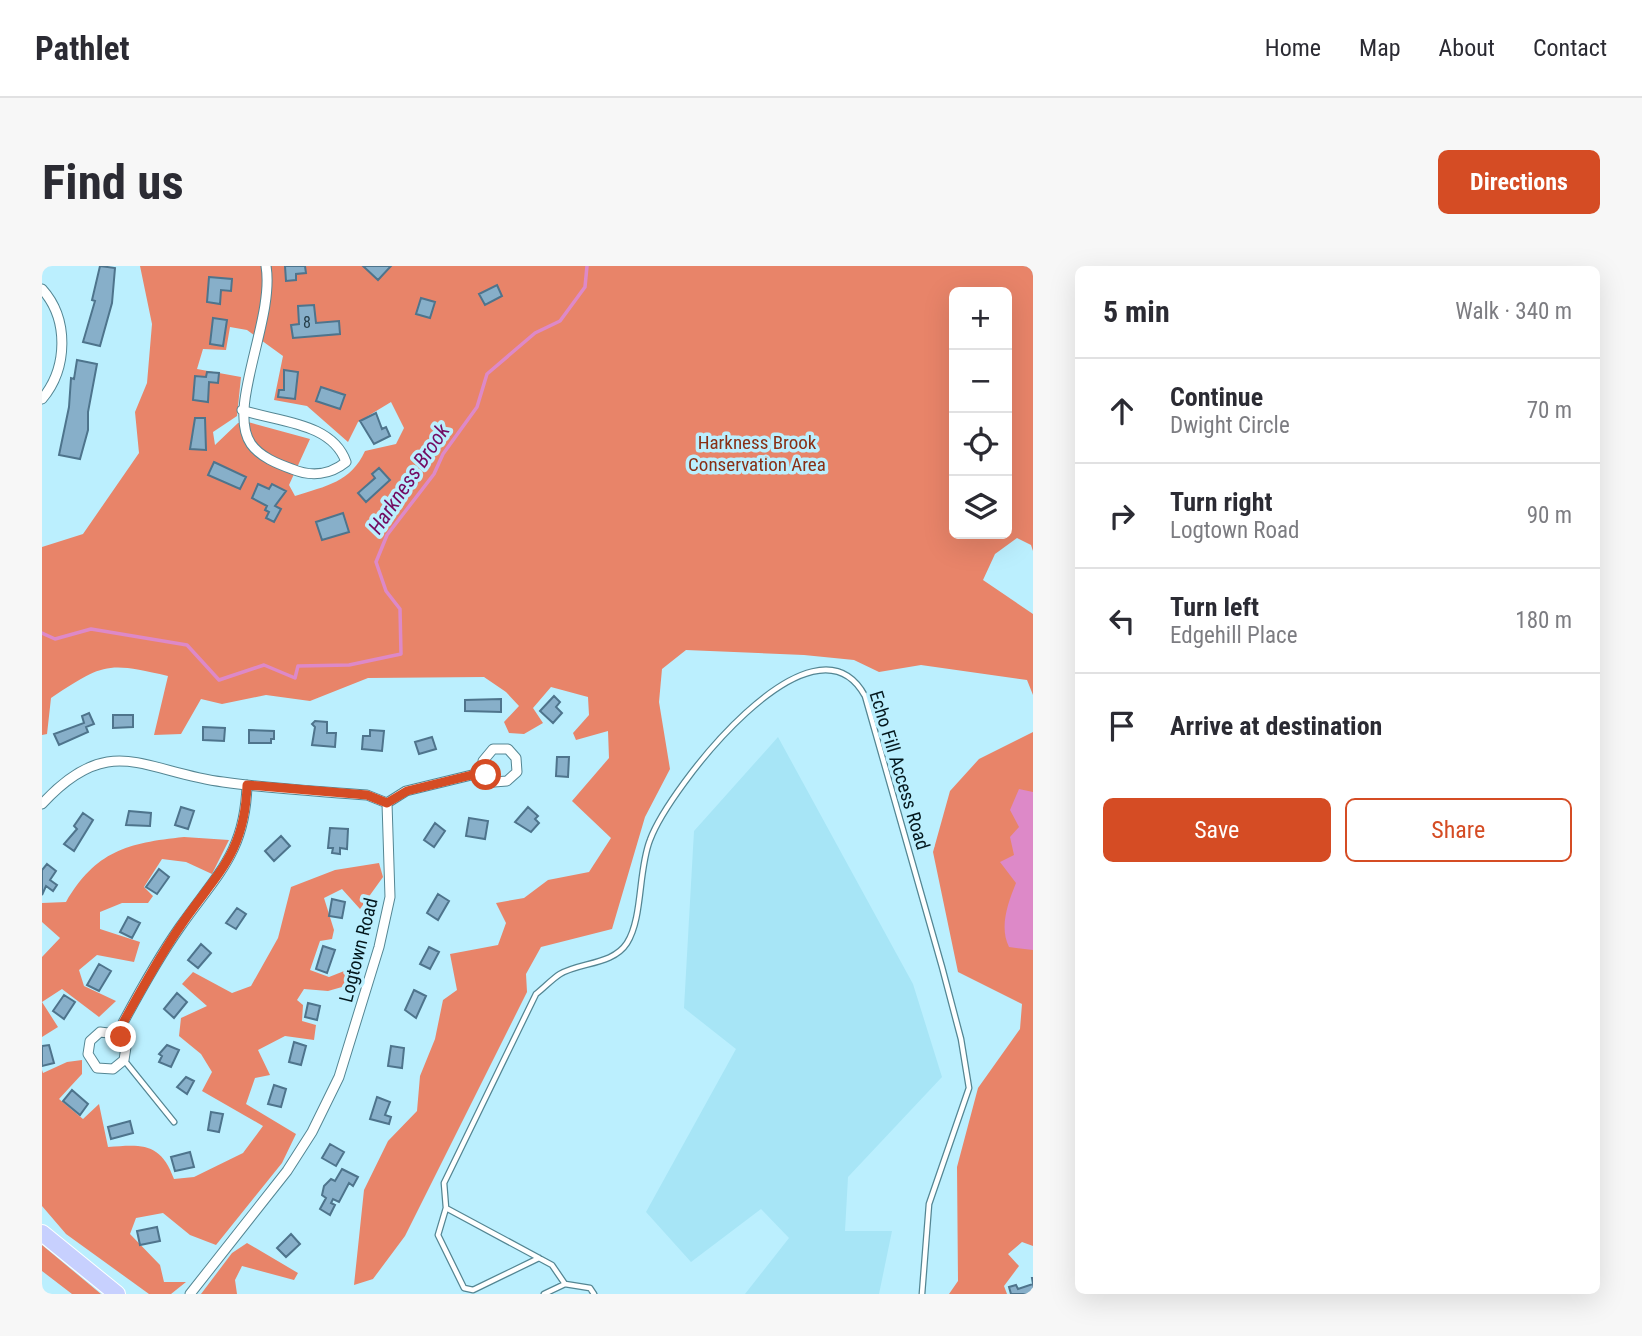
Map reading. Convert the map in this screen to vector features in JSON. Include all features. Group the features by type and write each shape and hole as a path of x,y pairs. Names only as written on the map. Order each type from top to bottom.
{"highway":[{"path":"42,1233 117,1294"}],"street":[{"path":"242,410 321,433 343,452 346,462 340,467 313,475 275,463 250,443 242,410 266,316 266,266"},
{"path":"42,289 57,313 62,349 58,371 42,399"},
{"path":"493,749 508,749 516,758 517,772 508,781 494,782 484,772 483,761 493,749"},
{"path":"42,804 58,786 79,772 118,761 139,761 198,778 247,785 367,795 387,803 407,791 484,772"},
{"path":"117,1034 169,943 235,849 246,815 247,785"},
{"name":"Logtown Road","path":"190,1294 287,1171 312,1132 339,1077 376,958 390,897 387,803"},
{"path":"98,1033 117,1034 125,1044 124,1060 116,1068 102,1070 93,1064 88,1055 90,1041 98,1033"}],"lane":[{"name":"Echo Fill Access Road","path":"474,1292 464,1288 438,1235 446,1208 444,1183 536,994 561,973 612,956 627,943 650,838 662,816 704,757 726,730 773,691 824,669 841,670 859,684 865,696 942,967 961,1039 969,1088 929,1204 922,1294"},
{"path":"124,1060 174,1122"},
{"path":"446,1208 552,1265 565,1284"},
{"path":"474,1292 539,1258"},
{"path":"544,1294 565,1284 590,1288 594,1294"}],"shaded area":[{"path":"778,737 913,984 942,1077 848,1177 845,1231 892,1231 879,1294 745,1294 789,1238 761,1209 691,1262 646,1212 736,1049 684,1008 694,831"},
{"path":"1019,789 1033,792 1033,950 1009,947 1005,931 1008,907 1016,883 1000,862 1014,855 1010,837 1019,827 1010,810"}],"green space":[{"name":"Harkness Brook Conservation Area","path":"140,266 1033,266 1033,551 1031,545 1017,538 995,554 983,580 1033,614 1033,695 1027,680 921,665 879,672 854,660 804,655 686,650 662,669 659,702 670,769 645,817 612,929 541,947 526,974 527,992 405,1236 373,1279 354,1285 364,1190 388,1141 417,1111 420,1076 435,1039 443,1000 457,990 450,954 498,945 506,923 496,903 524,898 548,880 589,872 611,838 572,801 609,758 608,731 576,740 573,733 589,715 588,697 551,687 533,708 543,723 524,734 509,733 504,722 519,706 506,692 484,677 368,678 310,701 266,695 222,704 201,699 181,734 154,735 168,676 118,668 95,672 51,698 47,734 42,735 42,547 83,534 139,453 135,412 147,383 152,324","holes":["230,327 247,330 283,356 274,400 307,406 348,442 358,422 391,402 404,428 396,444 365,451 353,470 345,476 327,486 295,496 289,485 310,439 248,422 238,423 215,445 213,432 237,416 241,377 197,369 203,349 226,350"]},
{"path":"1033,732 1033,1246 1022,1242 1008,1254 1019,1266 1004,1286 1007,1294 949,1294 958,1281 957,1167 978,1088 1020,1029 1022,1004 958,972 933,852 950,791 979,759"},
{"path":"184,837 229,840 212,874 186,862 162,859 144,887 153,896 148,903 122,903 100,912 100,929 140,942 134,962 97,955 79,970 84,986 116,1001 99,1017 62,989 42,1002 42,957 60,938 42,922 42,903 66,902 89,871 101,861 130,847"},
{"path":"379,863 383,877 360,909 342,889 324,898 334,930 332,939 320,941 310,970 329,977 362,964 356,983 328,991 304,989 297,1000 303,1005 302,1021 316,1025 314,1040 285,1036 258,1050 270,1075 255,1078 246,1104 296,1134 282,1163 216,1245 190,1235 163,1213 136,1218 130,1234 160,1265 164,1282 186,1282 171,1294 149,1294 66,1234 42,1206 42,1070 43,1073 67,1062 82,1060 82,1074 59,1099 83,1119 99,1104 108,1147 149,1148 163,1158 174,1179 194,1177 243,1153 263,1126 202,1091 212,1072 201,1054 179,1036 181,1018 207,1006 182,984 193,972 232,993 251,986 278,938 291,887 335,870"},
{"path":"42,1002 58,1027 42,1037"},
{"path":"247,1243 298,1273 294,1280 242,1266 235,1280 237,1294 201,1294 232,1253"},
{"path":"42,1245 101,1294 72,1294 42,1271"}],"building":[{"path":"100,266 115,268 112,303 100,346 83,342 95,301 92,300"},
{"path":"285,266 305,266 306,273 296,274 296,280 286,281"},
{"path":"363,266 391,266 378,280"},
{"path":"209,277 232,279 231,291 221,290 220,304 207,302"},
{"path":"497,285 502,296 485,305 479,294"},
{"path":"421,298 435,302 430,318 416,314"},
{"path":"314,305 316,323 339,321 340,334 293,338 291,325 299,324 298,306"},
{"path":"213,318 227,320 223,346 210,344"},
{"path":"77,360 97,364 88,412 88,430 80,459 59,455 69,407 71,378 74,379"},
{"path":"284,370 298,372 295,399 278,397 279,390 284,390"},
{"path":"207,372 219,373 218,383 209,382 208,402 193,400 195,376 206,377"},
{"path":"321,387 345,395 340,409 316,401"},
{"path":"376,413 382,429 386,427 390,436 374,444 360,421"},
{"path":"195,418 205,418 206,450 190,449"},
{"path":"214,462 246,477 240,489 208,475"},
{"path":"379,468 390,480 366,502 358,493 375,478 372,474"},
{"path":"258,484 269,489 272,484 286,491 275,506 281,509 274,522 266,518 269,512 265,510 267,506 252,498"},
{"path":"343,513 349,532 322,540 316,522"},
{"path":"554,696 560,702 556,707 562,713 553,723 540,711"},
{"path":"501,699 501,712 465,711 465,700"},
{"path":"89,713 94,724 86,727 88,732 59,745 54,734 84,723 82,716"},
{"path":"113,715 133,715 133,727 113,728"},
{"path":"315,721 327,722 327,733 336,733 335,747 312,745 315,727 312,724"},
{"path":"203,727 225,728 224,741 203,740"},
{"path":"249,730 274,731 274,739 271,739 271,743 249,743"},
{"path":"370,730 384,731 382,751 362,749 363,736 370,736"},
{"path":"432,737 436,749 419,754 415,742"},
{"path":"557,757 569,757 568,777 556,776"},
{"path":"181,807 194,811 188,829 175,825"},
{"path":"528,807 538,816 535,819 539,823 531,832 515,822"},
{"path":"129,811 151,813 150,826 126,825"},
{"path":"83,813 93,820 74,851 64,844 77,829 74,826"},
{"path":"469,818 488,821 485,839 466,836"},
{"path":"435,823 445,831 434,847 424,840"},
{"path":"330,828 348,829 347,849 340,848 340,854 332,853 333,848 328,848"},
{"path":"281,836 290,846 274,861 265,851"},
{"path":"47,864 56,871 50,880 57,885 53,891 46,886 42,895 42,870"},
{"path":"159,869 169,877 157,894 146,887"},
{"path":"438,894 449,901 438,920 427,913"},
{"path":"332,899 345,902 342,918 329,916"},
{"path":"237,908 246,914 236,929 226,923"},
{"path":"128,917 140,923 132,938 120,932"},
{"path":"201,944 211,953 198,968 188,960"},
{"path":"323,946 335,950 327,973 316,969"},
{"path":"429,947 439,952 430,969 420,964"},
{"path":"99,964 111,971 99,991 87,985"},
{"path":"414,990 426,996 416,1018 405,1010"},
{"path":"177,993 187,1002 174,1018 164,1009"},
{"path":"64,995 75,1002 64,1019 53,1011"},
{"path":"308,1003 320,1006 317,1020 305,1017"},
{"path":"294,1042 306,1046 301,1065 289,1062"},
{"path":"49,1045 54,1063 42,1066 42,1046"},
{"path":"167,1045 179,1050 171,1067 159,1062 162,1056 159,1054"},
{"path":"391,1046 404,1048 402,1068 388,1066"},
{"path":"186,1077 194,1081 187,1094 177,1087"},
{"path":"274,1085 286,1089 281,1107 268,1104"},
{"path":"72,1090 88,1104 80,1115 63,1101"},
{"path":"377,1097 390,1102 385,1115 391,1117 389,1124 370,1119"},
{"path":"211,1112 223,1114 219,1132 208,1130"},
{"path":"130,1121 133,1133 111,1139 108,1127"},
{"path":"330,1144 344,1152 336,1166 322,1158"},
{"path":"190,1152 194,1167 175,1171 171,1157"},
{"path":"342,1169 358,1177 353,1186 349,1183 339,1202 333,1199 331,1203 335,1205 330,1215 320,1209 326,1198 322,1195 324,1186 331,1179 335,1181"},
{"path":"157,1227 160,1241 140,1245 137,1231"},
{"path":"291,1234 300,1244 286,1257 277,1248"},
{"path":"1033,1284 1033,1294 1011,1294 1009,1287 1016,1285 1018,1289"}],"waterway":[{"name":"Harkness Brook","path":"42,633 55,639 91,629 187,645 219,680 264,665 295,678 298,666 349,665 401,654 400,609 386,591 376,562 387,535 434,474 443,454 477,407 487,374 535,333 560,321 585,287 587,266"}],"route":[{"path":"121,1037 117,1034 141,989 169,943 235,849 246,815 247,785 367,795 383,799 387,803 407,791 484,772 486,775"}]}
